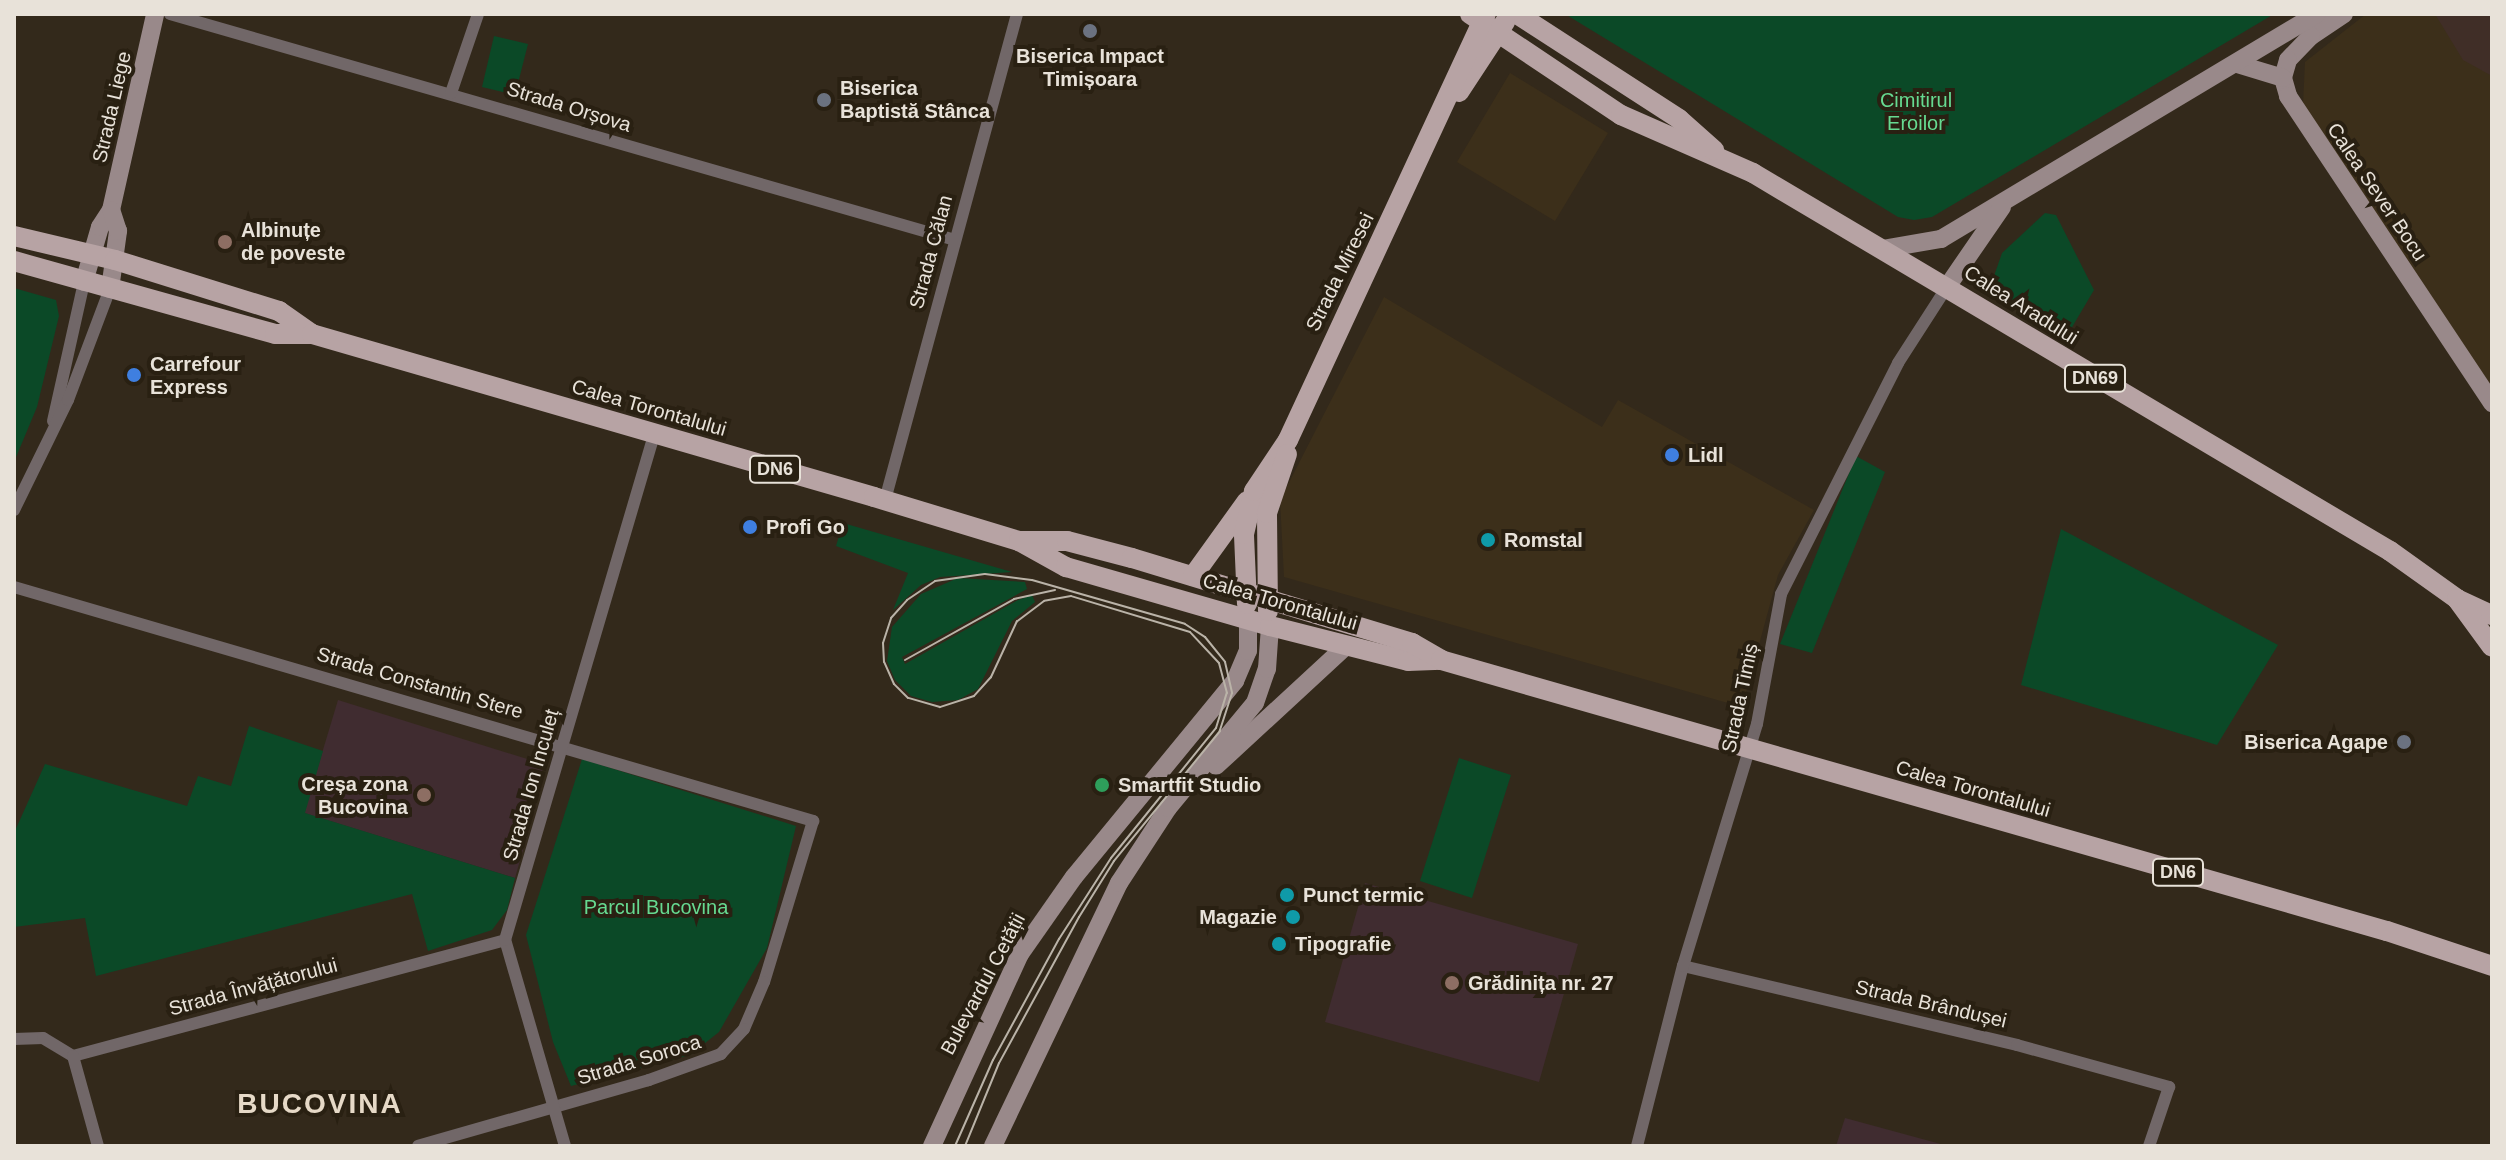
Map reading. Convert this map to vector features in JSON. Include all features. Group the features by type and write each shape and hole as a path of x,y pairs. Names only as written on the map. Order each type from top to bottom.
{"main road":[{"name":"Strada Liege","path":"84,282 90,254 111,210 155,14"},
{"name":"Strada Miresei","path":"1248,620 1244,534 1254,491 1288,440 1484,21 1510,14"},
{"name":"Calea Aradului","path":"1517,14 1679,119 1721,155 2390,551 2457,599 2492,615"},
{"path":"1882,249 1928,244 2013,197 2317,14"},
{"path":"2237,64 2283,78 2288,60 2311,36 2344,14"},
{"name":"Calea Aradului","path":"1484,21 1621,115 1665,139 1721,155"},
{"name":"Calea Sever Bocu","path":"2283,78 2304,123 2492,403"},
{"path":"1947,287 2013,197"},
{"name":"Strada Liege","path":"110,289 118,231 111,210"},
{"name":"Calea Torontalului","path":"14,236 115,260 279,311 312,334"},
{"name":"Calea Torontalului","path":"14,261 275,334 312,334 885,500 1019,541 1066,567 1248,620 1408,661 1441,660"},
{"name":"Strada Miresei","path":"1270,626 1267,513 1288,440"},
{"path":"1193,576 1254,491"},
{"name":"Calea Torontalului","path":"1019,541 1067,541 1193,576 1412,643 1441,660 1750,752 2387,931 2492,966"},
{"name":"Calea Aradului","path":"2457,599 2492,647"},
{"name":"Bulevardul Cetății","path":"932,1146 1020,954 1064,889 1235,681 1248,651 1248,620"},
{"path":"993,1146 1107,904 1181,791 1255,703 1267,669 1270,626"},
{"path":"1181,791 1231,755 1345,647"}],"street":[{"name":"Strada Orșova","path":"170,14 955,240"},
{"path":"451,93 478,14"},
{"name":"Strada Călan","path":"885,500 1017,14"},
{"path":"52,424 84,282"},
{"name":"Strada Timiș","path":"1637,1146 1683,966 1750,752 1781,594 1898,363 1947,287"},
{"path":"14,510 52,424 68,400 110,289"},
{"name":"Strada Ion Inculeț","path":"505,940 654,435"},
{"name":"Strada Constantin Stere","path":"14,587 813,821"},
{"name":"Strada Soroca","path":"418,1146 709,1061 734,1041 764,982 813,821"},
{"path":"505,940 565,1146"},
{"name":"Strada Învățătorului","path":"73,1056 505,940"},
{"name":"Strada Brândușei","path":"1683,966 2017,1045 2169,1087 2149,1146"},
{"path":"14,1039 43,1038 73,1056 98,1146"}],"shaded area":[{"path":"2366,14 2492,14 2492,403 2303,104 2305,62"},
{"path":"2435,14 2492,14 2492,76 2463,60"},
{"path":"1510,73 1608,133 1555,221 1457,162"},
{"path":"1384,297 1602,427 1618,400 1814,510 1778,575 1742,707 1284,577 1280,500"},
{"name":"Creșa zona Bucovina","path":"338,700 540,763 544,776 515,878 304,813"},
{"name":"Grădinița nr. 27","path":"1365,883 1578,944 1539,1082 1325,1022"},
{"path":"1845,1118 1948,1146 1836,1146"}],"green space":[{"name":"Cimitirul Eroilor","path":"1565,14 2274,14 1932,217 1914,220 1898,217"},
{"path":"494,36 528,44 515,95 482,87"},
{"path":"2045,213 2056,215 2094,290 2068,334 2000,293 1994,276 2002,253"},
{"path":"14,288 56,300 59,316 37,407 14,462"},
{"path":"1856,456 1885,472 1812,653 1780,644"},
{"path":"843,523 1012,572 940,577 921,585 893,610 908,573 836,546"},
{"path":"2061,529 2278,645 2217,745 2021,685"},
{"path":"958,578 1025,582 1027,589 902,657 905,664 1018,600 1032,595 1035,602 1012,621 978,689 958,700 932,702 911,696 895,680 887,661 892,627 921,594"},
{"path":"249,726 323,751 305,813 515,878 507,910 492,930 428,951 412,894 96,976 85,918 14,927 14,833 45,764 187,806 198,776 231,786"},
{"path":"1459,758 1511,775 1472,898 1420,881"},
{"name":"Parcul Bucovina","path":"582,759 796,826 767,948 719,1032 690,1055 571,1086 553,1042 526,935"}],"tram line":[{"path":"955,1146 993,1060 1059,939 1111,858 1216,728 1227,693 1219,663 1190,632 1071,596 1044,601 1017,621 991,677 974,696 940,707 908,698 894,684 884,662 883,643 891,618 907,600 935,581 985,574 1032,580 1185,624 1205,637 1225,662 1232,693 1220,731 1114,861 1079,917 999,1063 965,1146"},
{"path":"905,660 1014,599 1055,590"}],"place":[{"name":"Biserica Impact Timișoara","path":"1090,31"},
{"name":"Biserica Baptistă Stânca","path":"824,100"},
{"name":"Albinuțe de poveste","path":"225,242"},
{"name":"Carrefour Express","path":"134,375"},
{"name":"Lidl","path":"1672,455"},
{"name":"Profi Go","path":"750,527"},
{"name":"Romstal","path":"1488,540"},
{"name":"Biserica Agape","path":"2404,742"},
{"name":"Smartfit Studio","path":"1102,785"},
{"name":"Creșa zona Bucovina","path":"424,795"},
{"name":"Punct termic","path":"1287,895"},
{"name":"Magazie","path":"1293,917"},
{"name":"Tipografie","path":"1279,944"},
{"name":"Grădinița nr. 27","path":"1452,983"}],"district":[{"name":"BUCOVINA","path":"320,1104"}]}
